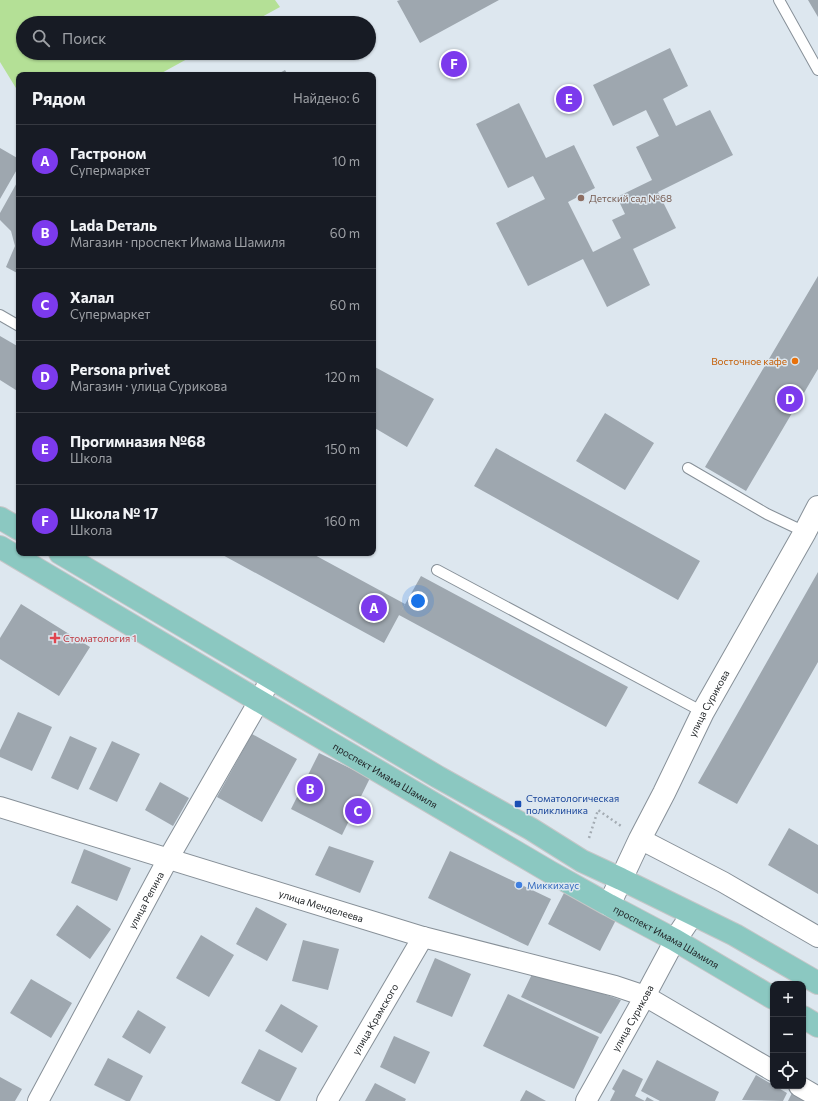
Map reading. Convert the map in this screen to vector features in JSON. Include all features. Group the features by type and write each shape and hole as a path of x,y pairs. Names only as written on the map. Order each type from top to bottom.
{"main road":[{"name":"улица Сурикова","path":"609,905 703,712 818,507"},
{"name":"проспект Имама Шамиля","path":"2,548 550,872 676,940 770,996"},
{"path":"65,556 438,777 532,829 582,861 735,935 818,983"},
{"name":"улица Сурикова","path":"676,940 692,915"},
{"path":"804,1017 818,1026"}],"street":[{"name":"улица Репина","path":"38,1101 168,859 271,678"},
{"name":"улица Менделеева","path":"0,807 423,937 616,986 645,996 770,1068"},
{"path":"640,839 723,882 818,937"},
{"name":"улица Крамского","path":"327,1101 423,937"},
{"name":"улица Сурикова","path":"586,1101 676,940"},
{"path":"805,1089 818,1097"}],"lane":[{"path":"779,0 818,70"},
{"path":"0,315 16,324"},
{"path":"688,468 767,514 805,532"},
{"path":"2,548 14,525"},
{"path":"438,570 703,712"}],"path":[{"path":"588,843 598,810 640,839"}],"green space":[{"path":"0,0 275,0 280,7 264,16 16,16 16,60 185,60 163,72 16,72 16,88 0,62"}],"building":[{"path":"499,0 420,43 397,1"},
{"path":"808,0 818,0 818,17"},
{"path":"670,48 688,86 663,99 676,126 710,110 733,155 658,192 676,228 633,249 650,285 607,307 583,259 528,286 496,223 545,199 533,176 508,188 476,124 519,103 546,158 574,145 595,188 568,202 593,252 621,238 612,220 625,214 617,197 652,180 636,147 659,136 646,110 613,126 593,85"},
{"path":"0,148 16,157 16,171 0,199"},
{"path":"16,184 16,272 6,267 15,246 11,231 0,220 0,213"},
{"path":"818,276 818,369 746,491 705,467"},
{"path":"0,336 16,345 16,390 0,380"},
{"path":"376,368 434,399 407,447 376,429"},
{"path":"605,413 654,443 625,490 576,461"},
{"path":"496,448 700,561 678,600 474,486"},
{"path":"224,556 317,556 405,604 384,643"},
{"path":"818,572 818,662 737,804 698,783"},
{"path":"421,576 628,687 606,727 399,615"},
{"path":"21,604 90,647 59,696 0,659 0,638"},
{"path":"18,712 52,727 32,771 0,757 0,750"},
{"path":"252,734 297,759 262,822 217,797"},
{"path":"70,736 97,748 78,790 51,778"},
{"path":"112,741 140,754 117,802 89,789"},
{"path":"319,753 370,778 342,835 291,809"},
{"path":"160,782 189,798 173,826 145,810"},
{"path":"789,828 818,845 818,894 768,865"},
{"path":"329,846 374,861 360,893 315,875"},
{"path":"84,849 131,868 117,901 71,883"},
{"path":"450,851 551,899 528,946 428,898"},
{"path":"565,891 617,918 600,951 548,924"},
{"path":"77,905 111,929 90,959 56,935"},
{"path":"256,907 287,924 267,961 236,944"},
{"path":"201,935 234,955 209,997 176,978"},
{"path":"303,940 339,949 328,990 292,981"},
{"path":"435,958 471,974 452,1017 416,1002"},
{"path":"534,970 621,1000 601,1034 521,997"},
{"path":"31,979 72,1003 51,1038 10,1013"},
{"path":"508,994 599,1037 574,1089 483,1046"},
{"path":"281,1004 318,1026 302,1053 265,1031"},
{"path":"138,1010 166,1027 150,1054 122,1037"},
{"path":"394,1036 430,1052 415,1084 380,1067"},
{"path":"259,1049 297,1068 280,1101 276,1101 241,1083"},
{"path":"108,1058 143,1076 130,1101 126,1101 94,1085"},
{"path":"657,1060 719,1092 715,1101 660,1101 641,1091"},
{"path":"623,1069 643,1079 635,1096 645,1101 610,1101 615,1091 612,1089"},
{"path":"756,1075 770,1083 770,1089 780,1089 787,1093 783,1101 742,1100"},
{"path":"0,1077 22,1089 15,1101 0,1101"},
{"path":"375,1083 406,1099 405,1101 365,1101"},
{"path":"526,1090 546,1101 520,1101"},
{"path":"792,1093 795,1095 807,1101 788,1101"},
{"path":"647,1097 654,1101 645,1101"}],"place":[{"name":"Школа № 17","path":"454,64"},
{"name":"Прогимназия №68","path":"569,99"},
{"name":"Детский сад №68","path":"581,198"},
{"name":"Восточное кафе","path":"795,361"},
{"name":"Persona privet","path":"790,399"},
{"name":"Гастроном","path":"374,608"},
{"name":"Стоматология 1","path":"55,638"},
{"name":"Lada Dеталь","path":"310,789"},
{"name":"Стоматологическая поликлиника","path":"518,804"},
{"name":"Халал","path":"358,811"},
{"name":"Миккихаус","path":"519,885"}]}
